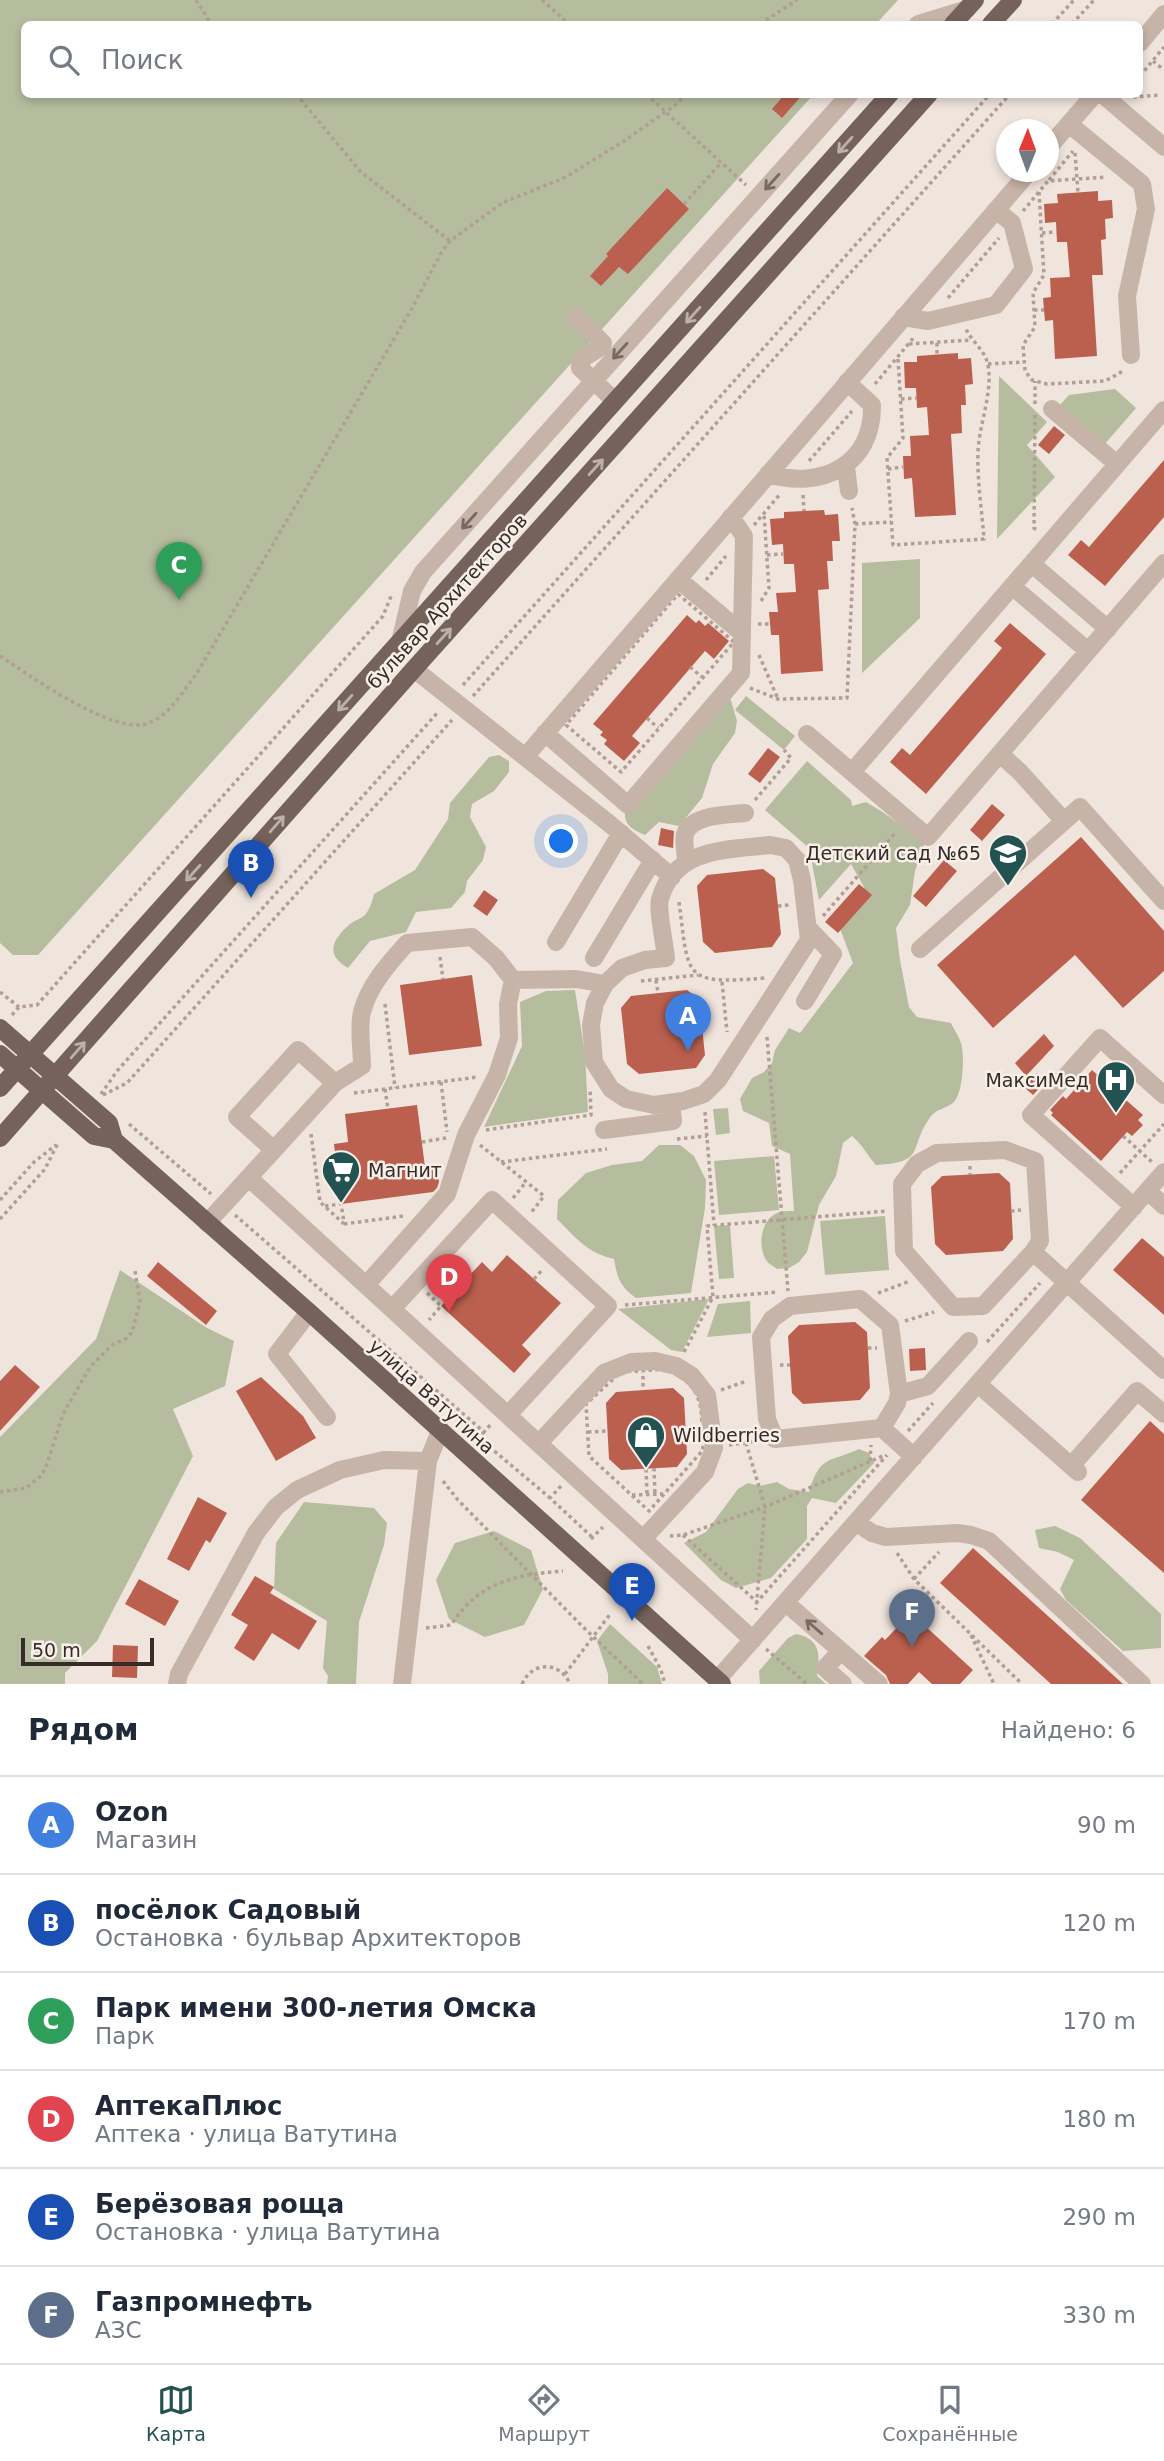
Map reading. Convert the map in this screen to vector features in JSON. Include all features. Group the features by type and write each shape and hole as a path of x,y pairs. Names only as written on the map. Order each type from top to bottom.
{"main road":[{"path":"994,21 1013,0"},
{"path":"956,21 971,4"},
{"name":"бульвар Архитекторов","path":"0,1088 886,98"},
{"name":"бульвар Архитекторов","path":"0,1138 414,669 925,98"},
{"name":"улица Ватутина","path":"0,1028 109,1123 114,1140"},
{"name":"улица Ватутина","path":"0,1054 94,1136 114,1140 309,1312 714,1681"}],"street":[{"path":"926,21 971,4"},
{"path":"1143,38 1164,14"},
{"path":"400,642 412,591 423,572 846,98"},
{"path":"1059,135 1092,98"},
{"path":"1107,98 1164,147"},
{"path":"1069,124 1142,184 1146,209 1127,296 1131,355"},
{"path":"525,757 1020,182"},
{"path":"903,317 928,321 996,305 1024,270 1012,223 996,210"},
{"path":"576,317 603,343 602,347 579,363 582,372 615,401"},
{"path":"768,474 799,486 846,467 861,450 873,425 872,405 847,382"},
{"path":"1052,409 1117,464"},
{"path":"852,772 1164,410"},
{"path":"846,467 849,491"},
{"path":"545,733 628,805 741,673 744,536 732,517"},
{"path":"807,734 928,837 1164,563"},
{"path":"1032,564 1108,629"},
{"path":"678,579 743,633"},
{"path":"1012,586 1088,651"},
{"path":"414,669 621,833 672,877"},
{"path":"1000,754 1064,821"},
{"path":"920,950 1080,807 1164,901"},
{"path":"687,862 684,836 689,826 701,819 745,813"},
{"path":"556,942 621,833"},
{"path":"770,845 786,848 797,860 810,930 809,940 718,1080 704,1094 654,1105 626,1099 611,1089 594,1062 591,1025 595,1003 605,984 622,968 645,960 666,958 659,900 672,877 687,862 704,853 770,845"},
{"path":"594,958 653,860"},
{"path":"805,1001 833,954 810,930"},
{"path":"207,1223 274,1150 362,1066 362,1013 374,985 388,963 407,943 472,937 496,958 513,980 508,1004 509,1038 497,1075 447,1194 366,1285"},
{"path":"513,980 576,979 605,984"},
{"path":"1134,1207 1031,1115 1100,1038 1164,1095"},
{"path":"274,1150 237,1117 298,1050 340,1089"},
{"path":"604,1130 673,1121 671,1103"},
{"path":"1005,1150 1035,1161 1040,1241 1033,1252 982,1306 953,1307 904,1251 902,1184 917,1164 937,1153 1005,1150"},
{"path":"714,1681 786,1603 1164,1173"},
{"path":"249,1178 753,1640"},
{"path":"1148,1191 1164,1206"},
{"path":"392,1308 492,1200 608,1306 505,1412"},
{"path":"1033,1252 1164,1370"},
{"path":"882,1428 898,1399 891,1325 860,1299 790,1306 772,1319 761,1337 767,1419 775,1439 882,1428 914,1457"},
{"path":"309,1312 277,1354 327,1418"},
{"path":"898,1399 928,1386 969,1341"},
{"path":"539,1443 604,1373 632,1362 655,1361 692,1376 703,1396 708,1449 705,1472 643,1539"},
{"path":"978,1384 1075,1469 1137,1391 1164,1414"},
{"path":"402,1684 428,1461 440,1431"},
{"path":"177,1684 179,1674 256,1533 276,1507 297,1490 340,1470 384,1460 428,1461"},
{"path":"856,1522 886,1537 957,1533 989,1541 1142,1684"},
{"path":"786,1603 878,1684"},
{"path":"841,1651 825,1668 843,1684"}],"path":[{"path":"196,0 209,21"},
{"path":"542,0 566,21"},
{"path":"765,21 797,0"},
{"path":"1055,21 1074,0"},
{"path":"1075,21 1094,0"},
{"path":"1143,72 1164,47"},
{"path":"1153,61 1164,70"},
{"path":"1143,96 1161,95"},
{"path":"299,98 361,172 450,241"},
{"path":"650,98 749,188"},
{"path":"0,656 60,695 100,716 146,724 166,714 197,673 450,241 502,203 566,177 624,141 681,98"},
{"path":"986,98 457,703 127,1083 98,1098 117,1071 457,703 1006,98"},
{"path":"1059,168 1075,149 1078,192"},
{"path":"684,204 721,163"},
{"path":"1059,180 1111,177"},
{"path":"755,611 769,588 764,514 799,486 864,396 1047,182"},
{"path":"1042,233 1057,232"},
{"path":"1034,310 1044,310"},
{"path":"898,356 903,438 887,458 893,545 984,540 978,451 989,379 988,364 982,350 971,340 959,314"},
{"path":"1035,327 1023,345 1023,362 1025,371 1035,381 1047,384 1105,381 1120,373 1131,355"},
{"path":"909,344 971,340"},
{"path":"937,342 937,355"},
{"path":"988,364 1023,362"},
{"path":"1034,528 1035,381"},
{"path":"901,399 917,398"},
{"path":"888,468 903,467"},
{"path":"799,486 804,511"},
{"path":"737,678 754,691 778,699 847,698 855,524 849,491"},
{"path":"855,524 891,522"},
{"path":"766,555 783,554"},
{"path":"0,992 19,1007 37,1005 383,616 392,593"},
{"path":"678,594 734,642 703,678 621,772 566,725 678,594"},
{"path":"763,624 770,624"},
{"path":"758,653 778,699"},
{"path":"690,667 703,678"},
{"path":"647,718 659,729"},
{"path":"745,813 791,758 783,750"},
{"path":"810,930 907,819"},
{"path":"679,900 686,957 690,967 698,975"},
{"path":"778,906 787,905"},
{"path":"440,955 443,979"},
{"path":"634,982 698,975 723,982 786,976"},
{"path":"656,980 658,993"},
{"path":"723,982 730,1063"},
{"path":"384,1006 395,1088"},
{"path":"764,1009 788,1298"},
{"path":"340,1089 385,1089 497,1075"},
{"path":"422,1142 448,1138 441,1082"},
{"path":"385,1089 388,1109"},
{"path":"704,1094 715,1225"},
{"path":"472,1133 591,1115"},
{"path":"119,1116 484,1432"},
{"path":"1109,1185 1164,1124"},
{"path":"310,1132 320,1202 344,1224"},
{"path":"472,1133 544,1196 521,1226"},
{"path":"1123,1136 1164,1173"},
{"path":"0,1200 34,1162 58,1143 45,1169 0,1219"},
{"path":"970,1167 970,1175"},
{"path":"325,1206 341,1204 344,1224"},
{"path":"675,1369 713,1297 707,1226 903,1209"},
{"path":"1011,1211 1019,1210"},
{"path":"344,1224 430,1213"},
{"path":"0,1492 26,1488 41,1476 63,1414 90,1367 112,1345 127,1338 132,1332 140,1302 135,1271"},
{"path":"534,1279 540,1272"},
{"path":"860,1299 926,1276"},
{"path":"613,1307 800,1290"},
{"path":"420,1301 427,1293"},
{"path":"427,1321 441,1306 434,1299"},
{"path":"891,1325 953,1307"},
{"path":"868,1348 875,1348"},
{"path":"782,1365 790,1364"},
{"path":"649,1511 589,1456 586,1404 621,1372 675,1369 703,1396 708,1449"},
{"path":"703,1396 764,1375"},
{"path":"643,1380 643,1390"},
{"path":"898,1399 935,1433"},
{"path":"505,1412 479,1438 550,1498"},
{"path":"587,1432 607,1431"},
{"path":"632,1495 664,1494 708,1449 775,1439"},
{"path":"746,1443 765,1507 757,1598"},
{"path":"888,1454 757,1602 683,1535 765,1507 888,1454"},
{"path":"428,1461 458,1500 643,1684"},
{"path":"654,1468 655,1494"},
{"path":"646,1469 647,1494"},
{"path":"914,1578 957,1533"},
{"path":"886,1537 914,1578 1022,1684"},
{"path":"430,1628 451,1625 461,1610 491,1586 529,1573 562,1571"},
{"path":"565,1674 611,1613"},
{"path":"969,1632 994,1684"},
{"path":"753,1640 807,1684"},
{"path":"648,1646 665,1684"},
{"path":"522,1684 528,1674 542,1666 558,1669 565,1674 570,1684"}],"green space":[{"path":"0,0 898,0 879,21 21,21 21,98 810,98 38,955 13,955 0,943"},
{"path":"999,376 1047,422 1027,445 1055,477 997,539"},
{"path":"1115,389 1136,408 1104,445 1059,406 1069,395"},
{"path":"920,559 920,618 862,673 862,563"},
{"path":"746,696 795,736 784,750 735,710"},
{"path":"730,697 737,721 735,733 713,764 702,798 679,826 659,822 645,835 634,830 628,825 625,813"},
{"path":"499,755 509,761 509,772 494,791 472,804 470,817 486,847 483,860 467,881 465,892 451,908 416,912 406,932 370,941 348,968 340,963 334,952 339,935 365,915 374,894 415,870 448,819 450,803 489,757"},
{"path":"807,761 851,800 852,806 866,802 925,843 915,871 910,905 896,928 900,960 909,1007 917,1017 951,1023 961,1043 963,1065 957,1097 954,1102 931,1116 910,1157 903,1161 876,1165 852,1136 843,1143 836,1176 819,1205 807,1252 799,1262 789,1268 777,1269 766,1260 762,1233 772,1216 794,1211 790,1154 772,1146 769,1123 743,1111 740,1099 752,1078 764,1072 772,1063 775,1050 789,1028 800,1033 853,963 837,921 860,900 864,887 851,864 819,900 809,848 765,810"},
{"path":"575,990 585,1054 588,1112 484,1127 522,1046 520,1002 546,991"},
{"path":"728,1108 730,1133 716,1135 713,1109"},
{"path":"659,1145 680,1145 694,1156 706,1180 705,1208 691,1293 636,1298 620,1281 614,1259 596,1253 557,1219 558,1200 586,1173 612,1165 642,1161"},
{"path":"774,1156 779,1210 719,1215 714,1161"},
{"path":"885,1216 889,1270 825,1275 820,1221"},
{"path":"730,1225 734,1278 719,1279 714,1226"},
{"path":"120,1270 207,1328 234,1341 225,1386 173,1409 193,1456 97,1641 65,1673 65,1684 0,1684 0,1437 96,1339"},
{"path":"709,1299 682,1352 671,1350 618,1309"},
{"path":"750,1301 751,1333 707,1337 718,1304"},
{"path":"859,1449 869,1453 874,1463 836,1503 812,1498 807,1506 807,1539 771,1578 736,1588 721,1580 684,1543 706,1532 738,1489 748,1483 760,1486 777,1482 789,1489 809,1492 821,1466"},
{"path":"304,1502 374,1508 387,1523 384,1545 359,1622 356,1684 327,1684 328,1676 323,1668 327,1621 274,1589 276,1543"},
{"path":"1055,1526 1080,1538 1161,1614 1161,1648 1123,1651 1066,1600 1060,1589 1074,1560 1058,1552 1039,1548 1035,1530"},
{"path":"494,1531 531,1550 543,1589 524,1625 485,1637 449,1619 436,1580 455,1543"},
{"path":"610,1624 657,1667 662,1684 608,1684 608,1674 597,1641"},
{"path":"796,1634 810,1640 817,1649 817,1676 826,1684 760,1684 759,1671 788,1638"}],"building":[{"path":"782,98 800,98 782,118 772,109"},
{"path":"667,188 689,209 628,274 619,267 601,286 590,276 608,256 606,254"},
{"path":"1098,191 1098,201 1112,200 1113,218 1105,219 1106,239 1101,240 1103,275 1092,275 1097,356 1055,359 1053,320 1045,321 1043,298 1051,297 1050,278 1070,277 1067,242 1057,242 1056,222 1045,223 1044,204 1058,203 1057,194"},
{"path":"958,353 958,359 971,358 973,384 965,385 966,405 961,405 962,433 951,434 956,515 915,517 912,478 904,479 903,456 911,456 910,436 929,435 927,407 917,408 916,388 905,388 904,362 917,362 917,356"},
{"path":"1054,426 1065,435 1049,454 1038,445"},
{"path":"1164,460 1164,517 1105,586 1068,555 1081,540 1089,547"},
{"path":"824,510 825,515 838,514 840,541 832,541 833,561 827,561 829,589 818,590 823,671 781,674 779,635 771,635 769,612 778,612 776,593 796,592 794,564 784,564 783,544 772,545 770,519 784,518 784,512"},
{"path":"687,615 696,623 699,620 705,626 708,623 729,641 714,659 705,651 632,736 640,743 624,761 604,744 607,740 600,735 603,732 593,724"},
{"path":"1010,623 1046,654 926,794 890,762 902,748 910,755 1002,648 994,641"},
{"path":"768,748 780,757 760,783 748,774"},
{"path":"992,804 1005,815 982,841 970,830"},
{"path":"661,828 674,831 673,848 658,845"},
{"path":"1081,837 1164,931 1164,971 1123,1008 1075,955 993,1028 937,965"},
{"path":"944,860 957,871 926,907 913,896"},
{"path":"763,869 775,878 781,934 772,947 715,953 703,942 697,886 707,875"},
{"path":"859,884 872,895 838,933 825,922"},
{"path":"484,890 498,900 487,916 473,906"},
{"path":"472,975 482,1046 409,1055 400,985"},
{"path":"687,990 699,999 705,1055 696,1068 639,1074 627,1064 621,1008 631,996"},
{"path":"1044,1034 1054,1046 1026,1076 1015,1063"},
{"path":"1092,1070 1143,1115 1138,1120 1143,1125 1132,1136 1127,1132 1101,1161 1051,1115 1053,1113 1050,1110 1063,1096 1066,1099"},
{"path":"1037,1073 1046,1081 1033,1095 1024,1087"},
{"path":"417,1105 425,1167 437,1166 437,1188 433,1192 341,1204 334,1144 348,1142 345,1114"},
{"path":"999,1173 1010,1183 1013,1239 1003,1251 946,1255 935,1244 931,1187 942,1176"},
{"path":"1142,1238 1164,1257 1164,1315 1113,1270"},
{"path":"507,1255 561,1303 522,1345 531,1354 514,1373 441,1306 482,1262 492,1272"},
{"path":"158,1262 217,1311 206,1325 147,1276"},
{"path":"855,1322 867,1332 870,1388 860,1400 803,1404 792,1393 788,1336 799,1325"},
{"path":"925,1348 926,1370 910,1371 909,1349"},
{"path":"15,1365 40,1387 0,1431 0,1381"},
{"path":"261,1377 303,1416 316,1438 276,1461 236,1391"},
{"path":"673,1388 684,1398 687,1454 677,1467 621,1470 609,1459 606,1403 616,1392"},
{"path":"1150,1421 1164,1434 1164,1573 1081,1500"},
{"path":"198,1497 227,1513 210,1543 206,1540 189,1571 167,1559"},
{"path":"973,1548 1123,1684 1051,1684 940,1583"},
{"path":"255,1576 274,1587 270,1593 317,1621 299,1650 272,1633 254,1661 234,1648 248,1625 231,1615"},
{"path":"139,1579 179,1601 165,1626 125,1604"},
{"path":"911,1613 973,1670 960,1684 932,1684 919,1672 908,1684 890,1684 886,1675 864,1656 882,1637 885,1640"},
{"path":"113,1645 138,1646 137,1678 112,1677"}],"place":[{"name":"Парк имени 300-летия Омска","path":"179,600"},
{"name":"Детский сад №65","path":"1008,887"},
{"name":"посёлок Садовый","path":"251,898"},
{"name":"Ozon","path":"688,1051"},
{"name":"МаксиМед","path":"1116,1114"},
{"name":"Магнит","path":"341,1204"},
{"name":"АптекаПлюс","path":"449,1312"},
{"name":"Wildberries","path":"646,1469"},
{"name":"Берёзовая роща","path":"632,1621"},
{"name":"Газпромнефть","path":"912,1647"}]}
